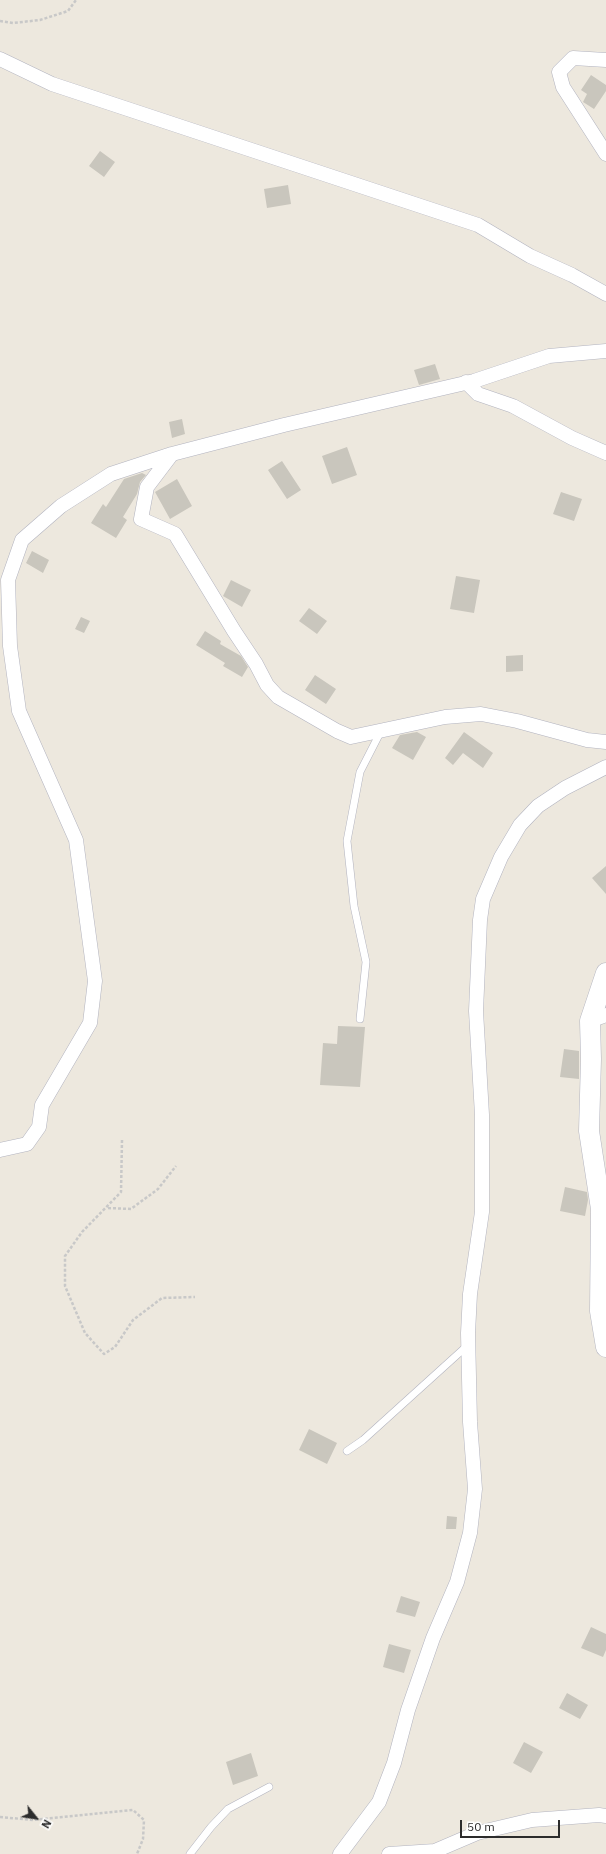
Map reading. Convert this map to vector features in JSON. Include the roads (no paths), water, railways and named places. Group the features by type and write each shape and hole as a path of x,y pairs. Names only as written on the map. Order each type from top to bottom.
{"street":[{"path":"606,60 573,58 558,72 563,86 606,154"},
{"path":"0,59 52,84 478,225 530,256 572,275 606,294"},
{"path":"0,1150 26,1144 39,1127 42,1105 90,1023 95,980 76,840 19,711 10,646 8,580 22,540 61,506 110,474 172,454 284,425 466,382 549,356 606,351"},
{"path":"466,382 478,394 514,406 572,438 606,452"},
{"path":"172,454 147,487 141,519 175,534 234,631 256,664 267,685 278,697 337,731 351,737 445,716 481,714 517,721 587,740 606,742"},
{"path":"340,1854 379,1802 394,1763 408,1710 433,1638 457,1582 470,1532 475,1489 470,1422 468,1345 470,1294 482,1212 482,1115 476,1011 480,920 483,899 501,857 520,825 538,806 565,788 606,767"},
{"path":"606,973 591,1059 589,1131 601,1208 600,1311 606,1347"},
{"path":"388,1854 435,1851 477,1833 532,1820 599,1815 606,1816"}],"lane":[{"path":"360,1019 366,962 354,906 347,841 360,772 382,731"},
{"path":"347,1451 374,1430 468,1345"},
{"path":"190,1854 211,1827 228,1809 268,1787"}]}
